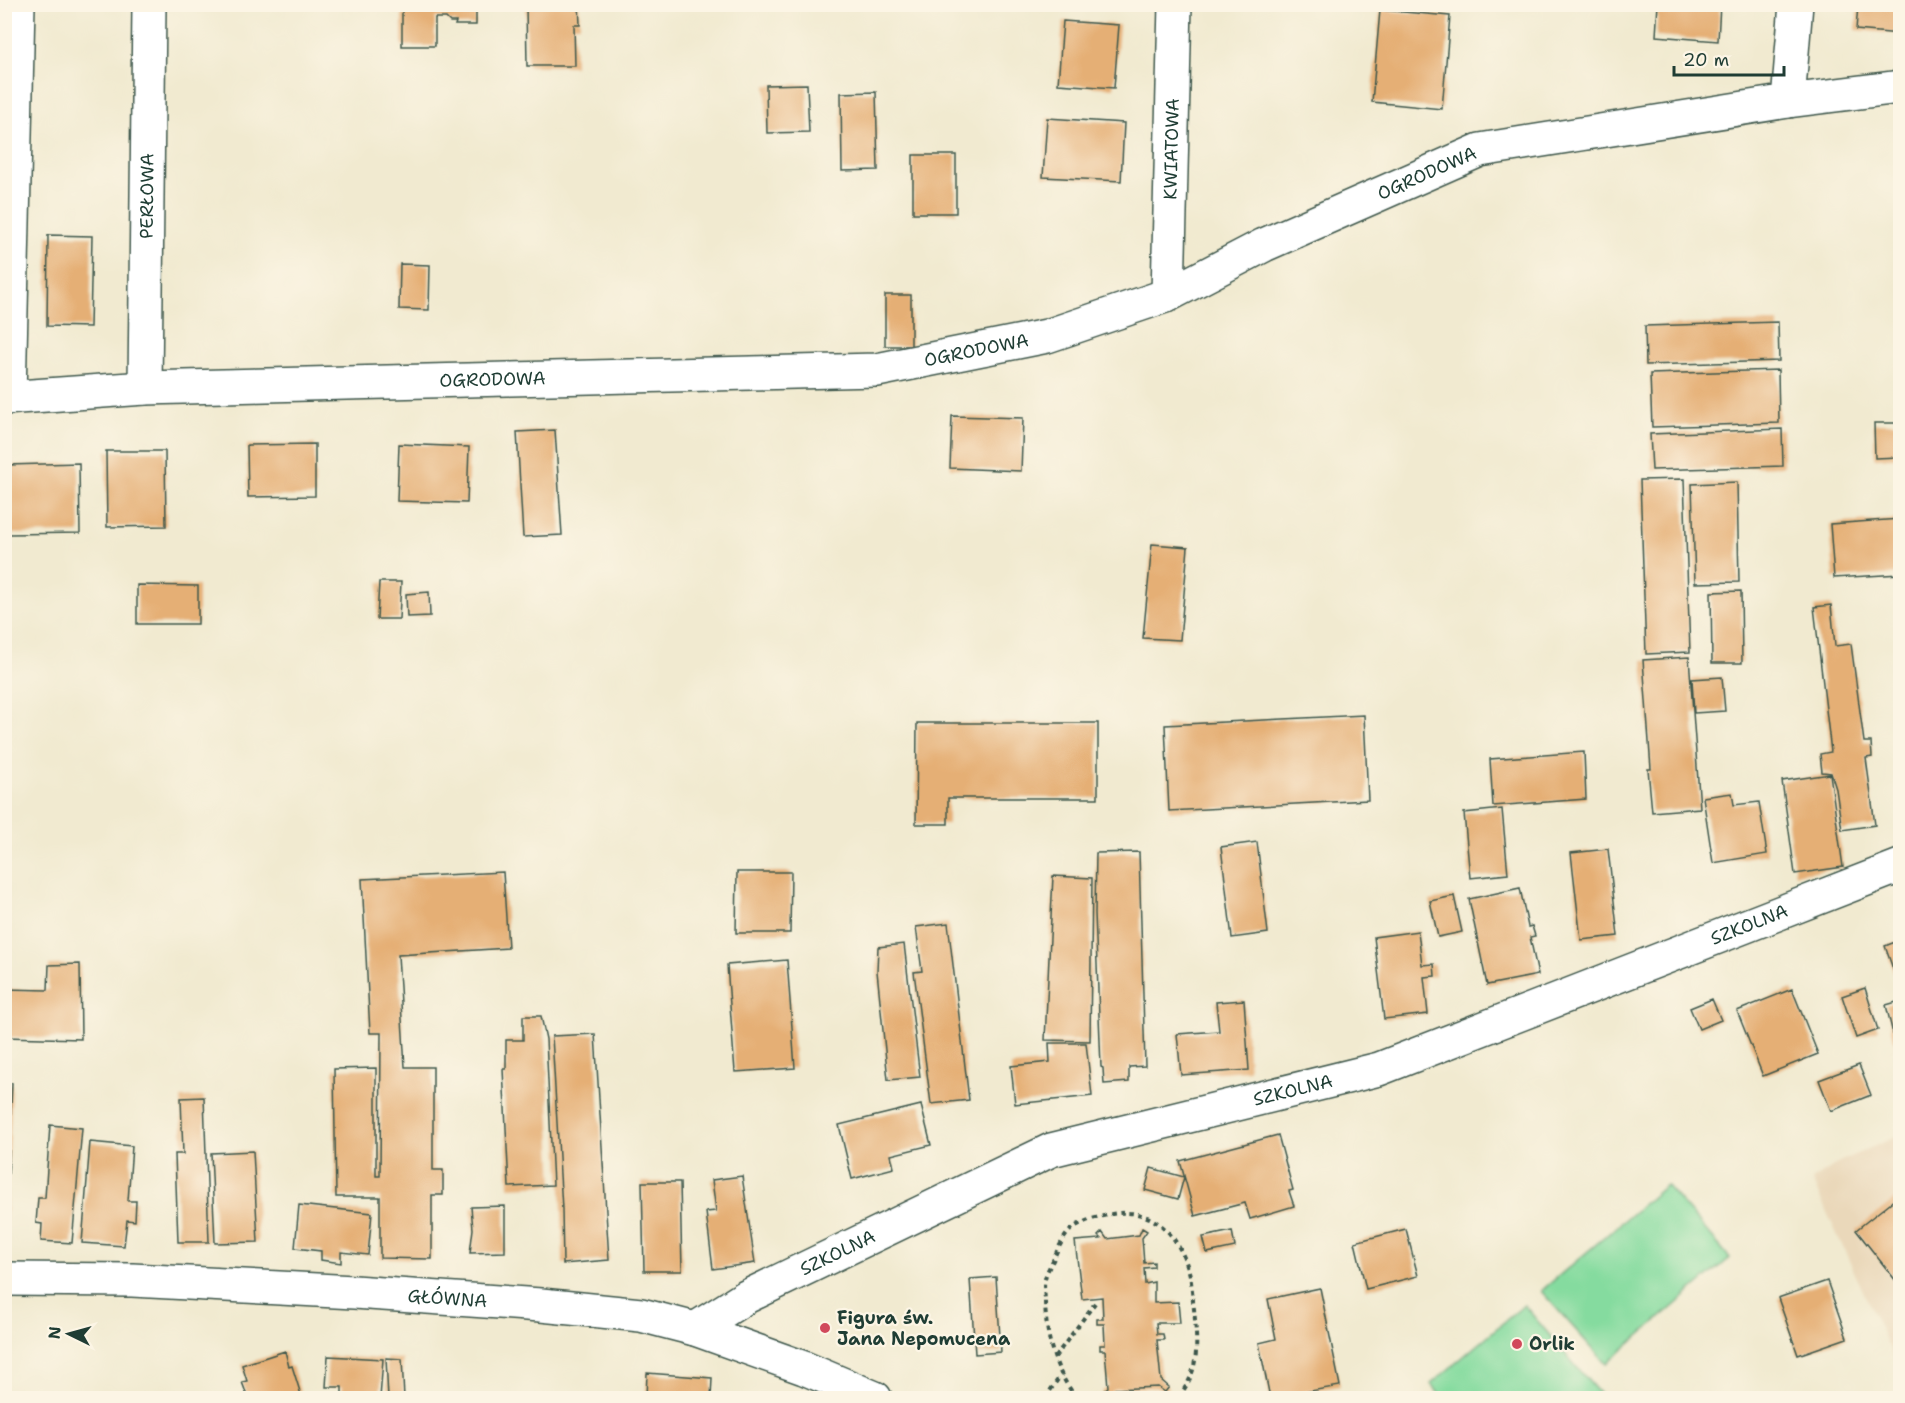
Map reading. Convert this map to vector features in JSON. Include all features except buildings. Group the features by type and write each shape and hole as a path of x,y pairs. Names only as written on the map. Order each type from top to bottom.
{"street":[{"name":"OGRODOWA","path":"18,4 7,397 145,388 877,370 1047,336 1168,295 1264,245 1480,150 1788,101 1900,87"},
{"name":"PERŁOWA","path":"145,388 149,4"},
{"name":"KWIATOWA","path":"1168,295 1176,4"},
{"path":"1788,101 1796,4"},
{"name":"SZKOLNA","path":"695,1329 746,1297 1051,1150 1379,1069 1900,866"},
{"name":"GŁÓWNA","path":"4,1279 132,1280 541,1305 641,1315 695,1329 804,1368 875,1398"}],"path":[{"path":"1077,1398 1061,1375 1049,1344 1044,1280 1058,1248 1072,1228 1096,1217 1121,1213 1145,1215 1161,1224 1175,1242 1189,1269 1197,1349 1195,1370 1185,1390 1177,1398"},
{"path":"1055,1358 1095,1303"},
{"path":"1045,1398 1061,1375"}],"shaded area":[{"path":"1900,1135 1900,1371 1812,1180 1843,1160"}],"green space":[{"path":"1666,1185 1730,1258 1606,1364 1541,1291"},
{"name":"Orlik","path":"1524,1305 1603,1398 1443,1398 1431,1384"}],"place":[{"name":"Figura św. Jana Nepomucena","path":"825,1328"},
{"name":"Orlik","path":"1517,1344"}]}
